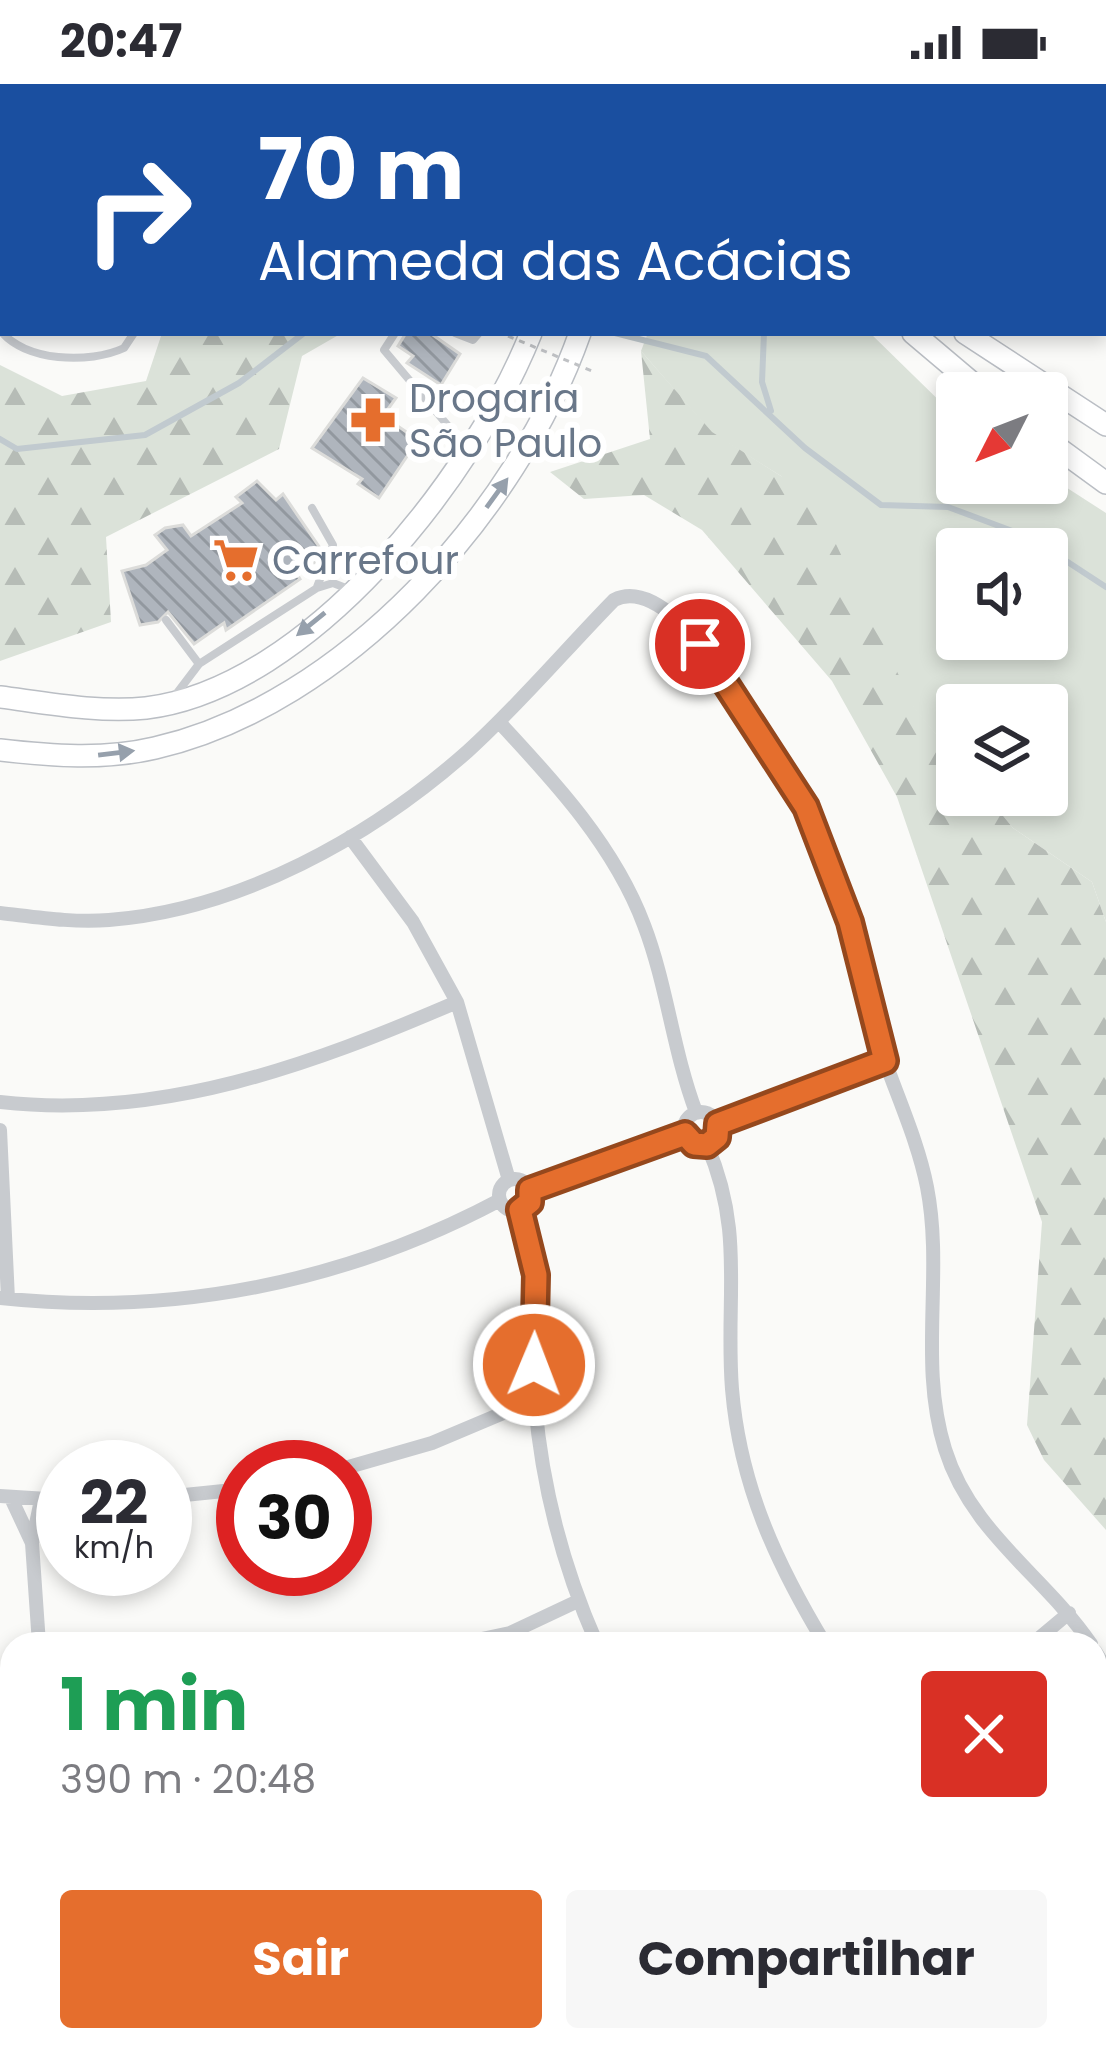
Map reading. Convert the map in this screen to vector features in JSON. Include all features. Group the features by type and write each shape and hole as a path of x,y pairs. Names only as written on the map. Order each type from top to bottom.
{"main road":[{"path":"0,697 142,708 170,703 229,680 266,657 352,591 420,522 458,472 518,336"},
{"path":"0,749 104,756 154,748 200,735 295,688 375,625 452,552 524,455 579,336"},
{"path":"907,336 957,372"},
{"path":"916,336 932,352"},
{"path":"971,337 1106,425"},
{"path":"1068,455 1106,483"}],"street":[{"path":"0,913 105,921 145,916 258,882 350,837 465,754 614,600 643,595 671,611 700,644 806,807 850,922 885,1061 927,1185 934,1264 930,1354 944,1448 980,1521 1083,1632"},
{"path":"499,722 572,806 624,881 656,961 696,1112"},
{"path":"350,837 413,922 457,1002 509,1180"},
{"path":"0,1102 163,1097 226,1088 291,1070 457,1002"},
{"path":"718,1124 885,1061"},
{"path":"696,1112 709,1113 718,1124 717,1137 707,1145 694,1144 685,1134 686,1121 696,1112"},
{"path":"0,1130 4,1298 99,1303 260,1289 384,1254 500,1201"},
{"path":"530,1190 685,1134"},
{"path":"707,1145 720,1174 734,1242 732,1390 751,1495 788,1585 817,1632"},
{"path":"509,1180 522,1181 530,1190 530,1202 520,1210 508,1210 500,1201 500,1189 509,1180"},
{"path":"520,1210 536,1275 534,1400 544,1473 578,1601 592,1632"},
{"path":"372,1460 432,1443 534,1400"},
{"path":"6,1497 36,1500"},
{"path":"6,1497 32,1543"},
{"path":"36,1524 32,1543 38,1632"},
{"path":"524,1632 578,1601"},
{"path":"1046,1632 1069,1612"}],"lane":[{"path":"7,336 21,349 89,357 124,348 132,336"},
{"path":"393,336 384,350 448,427"},
{"path":"312,508 333,545 317,588"},
{"path":"170,703 199,664 317,588 333,583 352,591"},
{"path":"166,620 199,664"}],"path":[{"path":"523,336 592,371"}],"green space":[{"path":"161,336 337,336 302,356 279,449 106,537 111,622 0,661 0,365 62,396 146,381"},
{"path":"647,336 873,336 936,397 936,504 1068,504 1068,489 1106,513 1106,922 1092,882 1013,828 1003,816 1068,816 1068,684 936,684 936,735 914,708 781,476 712,433 641,351"},
{"path":"641,351 712,432 781,476 822,515 914,707 936,734 936,816 1003,816 1013,828 1092,882 1106,922 1106,1530 1044,1460 1027,1425 1042,1222 897,797 832,681 702,530 644,495 584,499 550,472 650,439"}],"building":[{"path":"404,336 434,336 460,354 441,385 407,363 413,356 398,346"},
{"path":"363,378 396,398 383,416 418,440 379,498 358,484 362,479 312,448"},
{"name":"Carrefour","path":"257,481 276,500 283,494 322,551 318,560 297,574 300,579 226,630 224,623 194,644 168,612 158,622 140,625 122,571 146,565 167,550 155,535 165,528 183,525 191,536 242,503 236,497"}],"waterway":[{"path":"0,439 17,449 145,435 239,383 300,336"},
{"path":"627,336 706,356 805,448 881,505 948,507 1031,538 1106,587"},
{"path":"764,336 762,382 771,411"}],"place":[{"name":"Drogaria São Paulo","path":"373,420"},
{"name":"Carrefour","path":"236,560"}],"route":[{"path":"534,1365 536,1275 520,1210 530,1202 530,1190 685,1134 694,1144 707,1145 717,1137 718,1124 885,1061 850,922 806,807 752,716 700,644"}]}
